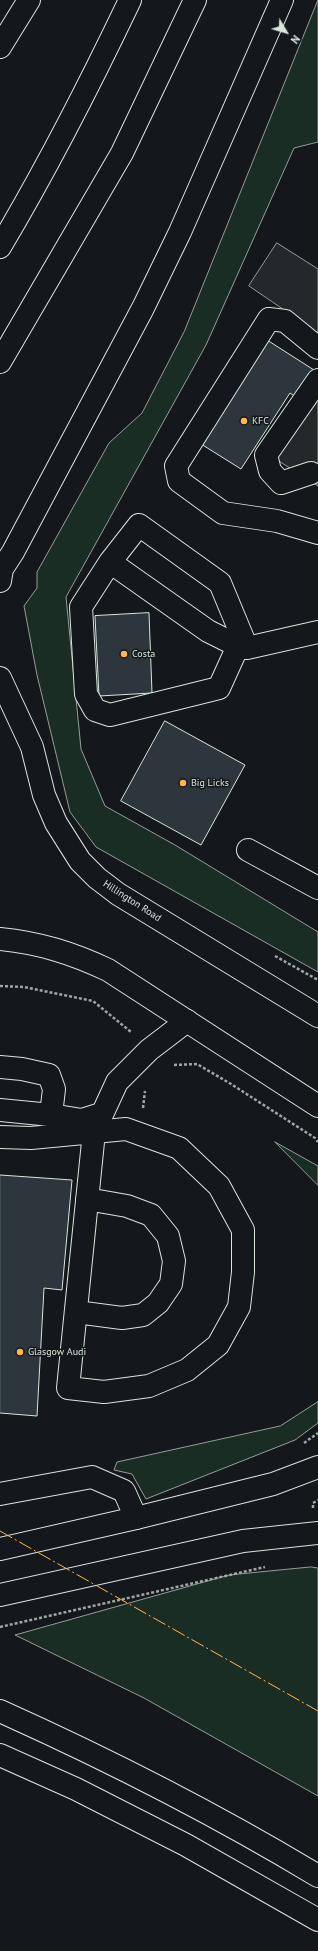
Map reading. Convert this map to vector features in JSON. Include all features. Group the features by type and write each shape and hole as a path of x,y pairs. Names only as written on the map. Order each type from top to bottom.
{"main road":[{"path":"0,47 29,0"},
{"path":"0,246 38,182 86,92 130,0"},
{"path":"0,362 122,153 195,0"},
{"path":"0,581 2,569 13,552 143,308 180,232 282,0"},
{"path":"318,348 285,322 269,319 176,466 179,481 224,513 277,521 318,532"},
{"path":"311,473 281,484 270,470 266,455 318,380"},
{"path":"139,525 220,583 242,647 219,688 110,715 95,710 86,694 81,607 110,562 139,525"},
{"path":"110,562 208,631 242,647 318,632"},
{"name":"Hillington Road","path":"0,678 32,747 44,795 56,823 80,861 97,878 118,894 318,1016"},
{"path":"248,850 318,888"},
{"path":"0,939 56,948 108,970 318,1106"},
{"path":"0,1110 51,1115 98,1122 126,1129 179,1148 219,1186 243,1230 244,1272 239,1307 218,1345 187,1370 149,1386 104,1392 68,1388 88,1199 98,1122 117,1082 149,1050 187,1021"},
{"path":"0,1067 22,1069 49,1075 54,1089 51,1115"},
{"path":"0,1137 31,1138 98,1122"},
{"path":"76,1312 122,1318 143,1315 158,1303 171,1284 174,1261 168,1236 151,1215 128,1206 88,1199"},
{"path":"0,1549 136,1518 273,1484 318,1467"},
{"path":"0,1494 92,1477 124,1491 136,1518"},
{"path":"0,1595 244,1541 318,1533"},
{"path":"0,1711 111,1762 260,1841 318,1876"},
{"path":"0,1755 76,1789 186,1845 318,1920"}],"path":[{"path":"271,954 318,980"},
{"path":"140,1134 146,1087"},
{"path":"0,1627 266,1567"}],"green space":[{"path":"318,0 318,142 294,148 206,345 66,597 81,749 105,806 175,845 318,932 318,972 96,847 70,812 37,675 24,606 37,588 37,572 109,443 142,413 184,332"},
{"path":"275,1142 318,1166 318,1185"},
{"path":"318,1402 318,1423 295,1440 146,1499 132,1474 114,1470 117,1462 280,1426"},
{"path":"311,1567 318,1568 318,1796 144,1698 15,1635 229,1575"}],"shaded area":[{"path":"277,243 318,269 318,333 249,286"},
{"path":"318,384 318,486 271,456"}],"building":[{"name":"KFC","path":"267,340 314,370 297,398 290,393 241,469 201,444"},
{"name":"Costa","path":"149,613 152,693 99,696 95,616"},
{"name":"Big Licks","path":"165,721 245,765 201,845 121,801"},
{"name":"Glasgow Audi","path":"0,1175 72,1180 62,1290 44,1288 37,1416 0,1413"}],"power":[{"path":"0,1531 318,1711"}],"place":[{"name":"KFC","path":"244,421"},
{"name":"Costa","path":"124,654"},
{"name":"Big Licks","path":"183,783"},
{"name":"Glasgow Audi","path":"20,1352"}]}
